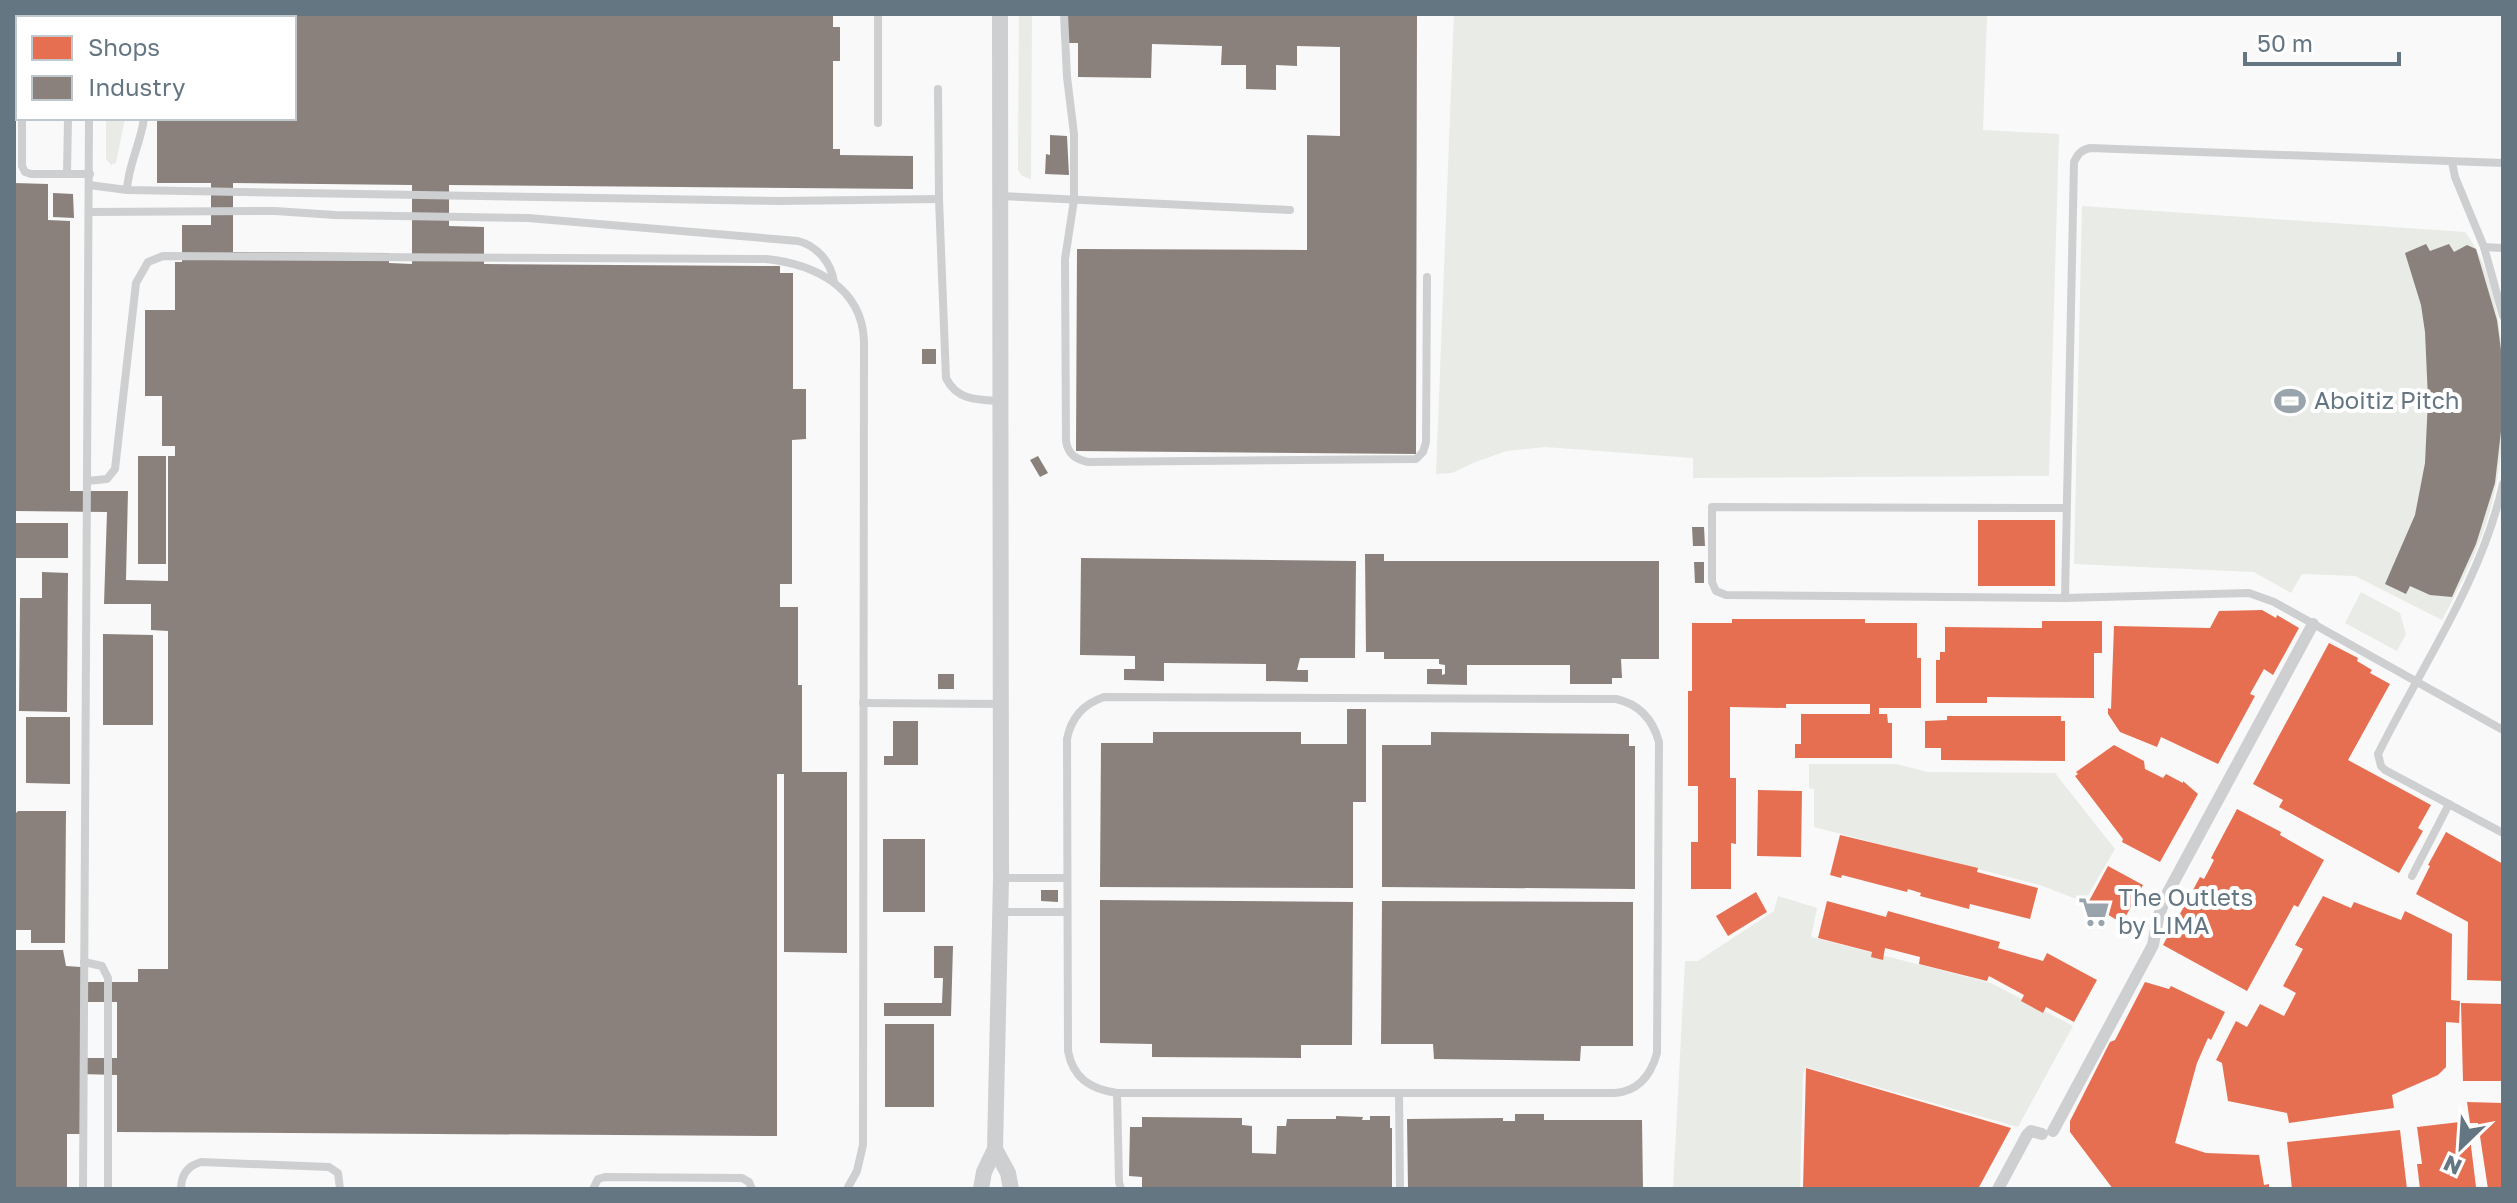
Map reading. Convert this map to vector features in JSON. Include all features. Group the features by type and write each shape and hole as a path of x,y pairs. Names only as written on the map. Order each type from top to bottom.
{"street":[{"path":"981,1189 984,1172 995,1149 1001,912 1000,14"},
{"path":"1998,1189 2027,1135 2031,1131 2048,1133 2153,945 2166,896 2313,624"},
{"path":"995,1149 1008,1173 1011,1189"}],"lane":[{"path":"878,14 878,123"},
{"path":"1064,14 1074,134 1074,200 1065,259 1066,441 1075,458 1088,462 1416,459 1423,452 1426,442 1427,277"},
{"path":"938,89 946,378 953,389 964,396 1001,401"},
{"path":"22,120 22,166 25,172 90,174"},
{"path":"67,174 68,120"},
{"path":"83,1189 89,120"},
{"path":"127,190 129,171 144,120"},
{"path":"2065,598 2074,162 2082,150 2503,163"},
{"path":"2452,162 2453,172 2484,247 2503,316"},
{"path":"89,185 127,190 779,201 939,199"},
{"path":"1000,196 1290,210"},
{"path":"90,212 275,211 528,218 798,241 807,243 820,253 832,269 834,282"},
{"path":"2484,247 2503,248"},
{"path":"87,481 107,479 115,469 136,283 148,262 163,256 766,259 800,264 834,282 860,315 864,326 863,1145 857,1171 847,1189"},
{"path":"2503,484 2476,570 2378,754 2378,761 2385,770 2503,833"},
{"path":"2066,508 1712,507 1712,582 1716,591 1726,595 2065,598 2249,593 2274,602 2503,730"},
{"path":"1104,697 1616,699 1632,703 1651,723 1659,742 1657,1053 1649,1074 1635,1089 1615,1093 1106,1091 1086,1083 1070,1062 1067,878 1069,731 1082,709 1104,697"},
{"path":"863,703 1000,704"},
{"path":"2412,876 2449,804"},
{"path":"1001,878 1067,878"},
{"path":"1001,912 1067,912"},
{"path":"84,962 102,966 107,973 108,1189"},
{"path":"1117,1093 1121,1189"},
{"path":"1399,1093 1400,1189"},
{"path":"181,1189 187,1168 201,1162 329,1167 338,1173 340,1189"},
{"path":"593,1189 598,1179 605,1177 742,1178 749,1182 752,1189"}],"shaded area":[{"path":"1019,14 1032,14 1031,179 1022,176 1018,170"},
{"path":"1454,14 1987,14 1983,130 2059,134 2049,476 1693,478 1693,458 1545,447 1506,451 1452,473 1436,474"},
{"path":"106,120 125,120 116,163 111,165 106,159"},
{"name":"Aboitiz Pitch","path":"2082,206 2465,232 2480,258 2492,290 2499,326 2503,365 2502,442 2498,477 2487,522 2470,565 2442,620 2355,576 2302,574 2291,593 2254,572 2074,564"},
{"path":"2361,592 2400,613 2406,634 2397,651 2345,623"},
{"path":"1809,764 1896,764 1928,772 2055,773 2115,849 2084,902 2040,885 1814,827 1814,789 1809,788"},
{"path":"1778,896 1817,908 1811,937 1991,983 2073,1026 2018,1127 1806,1067 1803,1074 1800,1189 1673,1189 1685,961 1698,961 1774,911"}],"building: Shops":[{"path":"1978,520 2055,520 2055,586 1978,586"},
{"path":"2262,610 2299,628 2273,675 2264,669 2250,694 2255,696 2218,764 2161,737 2157,747 2120,732 2108,714 2108,708 2111,709 2114,626 2210,628 2219,611"},
{"path":"1732,619 1865,619 1865,623 1917,623 1921,708 1879,708 1879,714 1887,714 1888,723 1892,723 1892,758 1795,758 1795,744 1801,744 1801,714 1870,714 1870,704 1730,707 1730,778 1736,778 1736,844 1731,843 1731,889 1691,889 1691,842 1698,842 1698,786 1688,786 1692,623 1732,623"},
{"path":"2042,621 2102,621 2102,653 2094,653 2094,698 1987,697 1987,703 1936,703 1936,660 1940,660 1940,652 1945,652 1945,627 2042,628"},
{"path":"2329,643 2358,658 2357,661 2372,670 2370,673 2390,684 2348,760 2431,805 2418,828 2423,831 2399,873 2279,807 2283,800 2253,784"},
{"path":"1947,716 2061,716 2061,721 2065,721 2065,761 1941,760 1941,748 1925,748 1925,721 1947,720"},
{"path":"2114,745 2144,761 2145,769 2163,778 2166,774 2183,781 2198,794 2160,862 2122,842 2123,839 2075,776 2078,774 2076,772"},
{"path":"1758,790 1802,791 1801,857 1757,856"},
{"path":"2237,809 2281,832 2280,835 2324,860 2298,907 2294,905 2247,991 2163,945 2200,877 2204,879 2214,860 2211,858"},
{"path":"2446,832 2503,864 2503,981 2467,980 2468,922 2416,894"},
{"path":"1840,835 1978,868 1977,872 2038,888 2030,919 1970,904 1969,909 1920,896 1921,893 1908,889 1907,892 1842,875 1841,878 1830,875"},
{"path":"2108,866 2143,885 2122,923 2088,903"},
{"path":"1756,892 1767,912 1728,936 1716,916"},
{"path":"2323,896 2351,908 2354,902 2401,920 2405,911 2452,934 2451,1000 2460,1001 2459,1023 2446,1022 2446,1067 2438,1075 2392,1095 2394,1108 2289,1123 2287,1113 2228,1101 2222,1063 2216,1060 2236,1021 2247,1027 2260,1004 2284,1016 2296,993 2283,986 2303,949 2295,945"},
{"path":"1827,901 1886,917 1888,911 2000,942 1998,948 2043,961 2047,953 2097,980 2074,1022 2046,1007 2043,1013 2021,1001 2024,995 1989,976 1987,981 1919,964 1920,957 1885,948 1883,960 1871,957 1872,952 1818,938"},
{"path":"2145,982 2169,989 2171,986 2225,1012 2197,1063 2175,1143 2206,1153 2259,1155 2264,1185 2269,1184 2269,1189 2113,1189 2070,1132 2070,1121"},
{"path":"2461,1003 2503,1004 2503,1081 2463,1081"},
{"path":"1806,1068 2011,1128 1978,1189 1803,1189"},
{"path":"2467,1102 2503,1103 2503,1189 2488,1189 2478,1123 2470,1123"},
{"path":"2468,1121 2476,1187 2420,1189 2417,1164 2422,1164 2417,1127"},
{"path":"2400,1130 2407,1189 2292,1189 2287,1142"}],"building: Industry":[{"path":"157,14 833,14 833,27 840,27 840,61 833,61 833,149 840,149 840,155 913,156 913,189 449,185 449,226 484,227 484,264 780,266 780,273 793,273 793,389 806,389 806,439 792,440 792,584 780,584 780,607 798,607 802,772 847,772 847,953 784,952 784,774 777,774 777,1136 117,1132 117,1075 81,1074 82,1134 67,1134 67,1189 14,1189 14,950 63,950 66,966 81,967 81,982 138,982 138,969 168,969 168,631 151,630 151,604 104,604 107,512 14,511 14,183 48,184 48,220 70,221 70,491 128,491 126,580 168,581 168,456 175,456 175,446 162,446 162,396 145,396 145,310 175,310 175,262 182,262 182,225 211,225 211,183 157,183 157,120 296,120 296,16","holes":["233,183 412,185 412,264 389,263 389,253 233,252","81,1002 117,1002 117,1058 81,1058"]},
{"path":"1067,14 1417,14 1416,454 1076,451 1077,249 1307,250 1307,135 1340,136 1340,47 1297,46 1297,66 1276,65 1276,90 1246,89 1246,65 1221,65 1222,46 1152,44 1151,78 1078,77 1078,43 1067,43"},
{"path":"1050,135 1067,136 1069,175 1045,174 1046,154 1050,155"},
{"path":"53,193 73,194 74,218 53,217"},
{"path":"2426,244 2430,251 2449,244 2454,252 2467,245 2476,249 2497,320 2501,350 2503,414 2495,483 2476,544 2452,597 2430,595 2410,586 2406,594 2385,584 2415,515 2425,463 2428,399 2425,332 2421,305 2405,253"},
{"path":"922,349 936,349 936,364 922,364"},
{"path":"138,456 166,456 166,564 138,564"},
{"path":"1038,456 1048,473 1040,477 1030,460"},
{"path":"14,523 68,523 68,558 14,558"},
{"path":"1692,527 1704,527 1705,546 1693,546"},
{"path":"1365,554 1384,554 1384,561 1659,561 1659,659 1621,659 1622,678 1612,678 1612,684 1570,684 1570,665 1467,665 1467,685 1427,684 1427,669 1442,669 1442,675 1445,674 1445,665 1439,664 1439,659 1384,659 1384,652 1366,652"},
{"path":"1081,558 1356,561 1355,658 1300,658 1297,670 1308,670 1308,682 1266,681 1266,664 1164,663 1164,681 1124,680 1124,669 1135,669 1135,656 1080,655"},
{"path":"1694,562 1704,562 1704,583 1695,583"},
{"path":"42,572 68,573 67,712 19,711 20,598 42,598"},
{"path":"103,634 153,635 153,725 103,725"},
{"path":"938,674 954,674 954,689 938,689"},
{"path":"1347,709 1366,709 1366,802 1353,802 1353,888 1100,887 1101,743 1153,743 1153,732 1301,732 1301,744 1347,744"},
{"path":"26,717 70,717 70,784 26,783"},
{"path":"893,721 918,721 918,765 884,765 884,756 893,756"},
{"path":"1431,732 1629,734 1629,746 1635,746 1635,889 1382,887 1382,745 1431,745"},
{"path":"18,811 66,811 65,943 31,943 31,930 15,930"},
{"path":"883,839 925,839 925,912 883,912"},
{"path":"1041,890 1058,890 1058,902 1041,901"},
{"path":"1100,900 1353,902 1352,1045 1301,1045 1301,1058 1152,1057 1152,1044 1100,1043"},
{"path":"1382,901 1633,902 1633,1046 1581,1046 1580,1061 1434,1059 1433,1044 1381,1044"},
{"path":"934,946 953,946 951,1016 884,1016 884,1003 942,1003 943,978 934,978"},
{"path":"885,1024 934,1024 934,1107 885,1107"},
{"path":"1515,1114 1544,1114 1544,1120 1642,1120 1643,1189 1408,1189 1407,1119 1503,1118 1503,1121 1515,1121"},
{"path":"1336,1116 1370,1120 1370,1116 1390,1116 1392,1189 1142,1189 1142,1177 1129,1176 1130,1127 1142,1127 1142,1117 1242,1118 1242,1125 1252,1126 1252,1153 1276,1154 1277,1126 1286,1126 1287,1119 1336,1119"}],"place":[{"name":"Aboitiz Pitch","path":"2290,401"},
{"name":"The Outlets by LIMA","path":"2094,912"}]}
